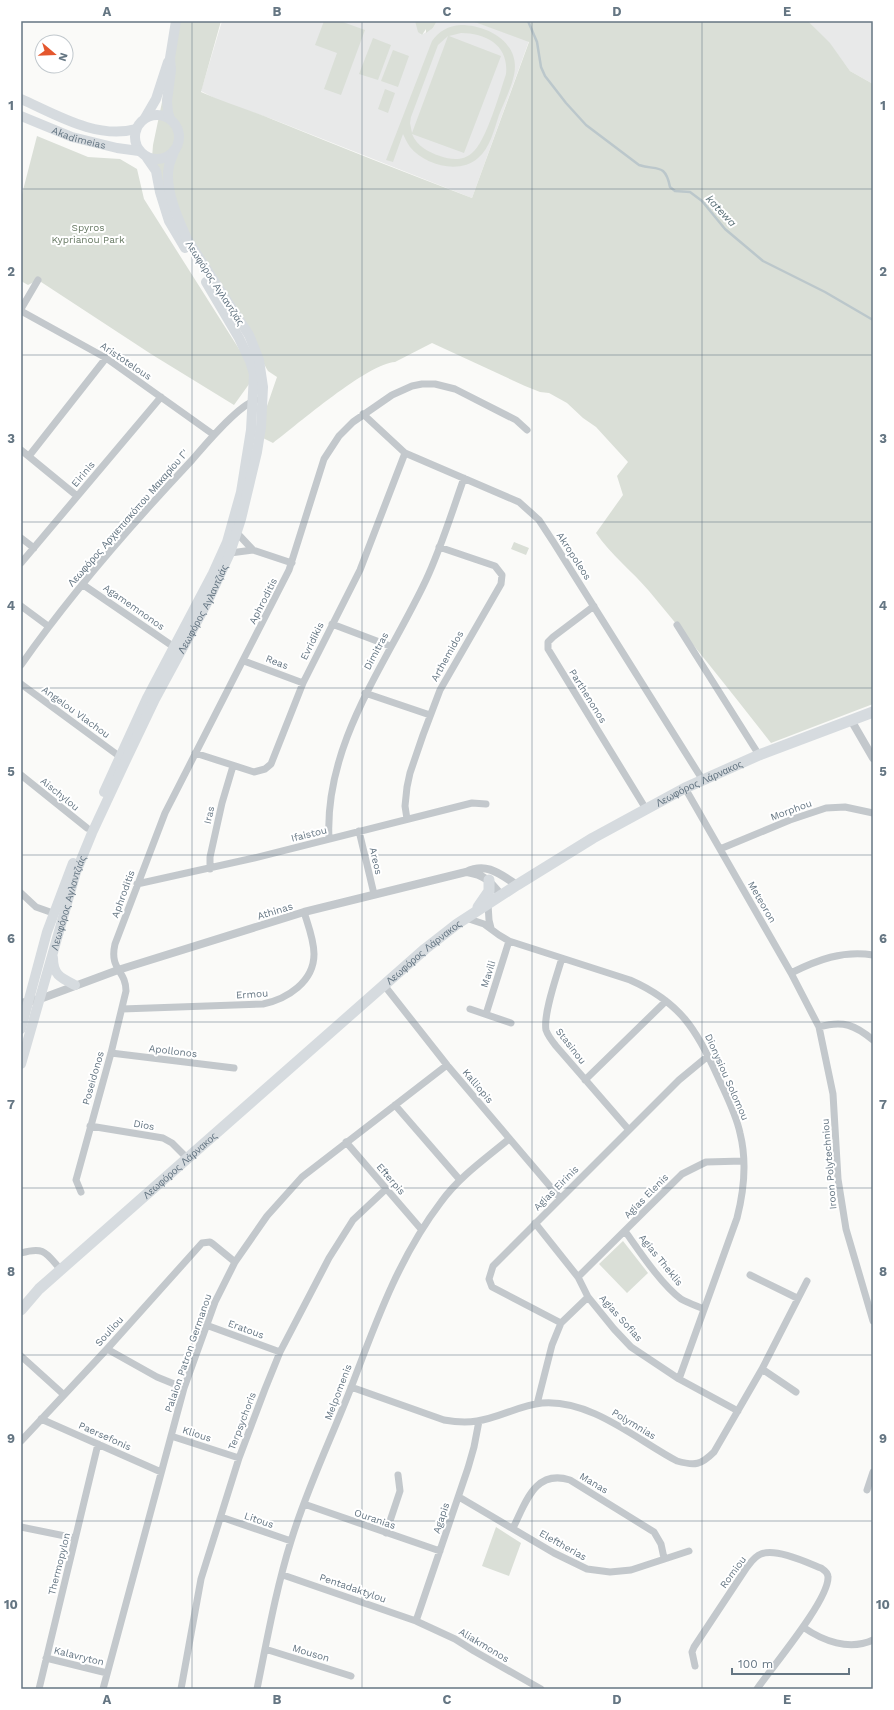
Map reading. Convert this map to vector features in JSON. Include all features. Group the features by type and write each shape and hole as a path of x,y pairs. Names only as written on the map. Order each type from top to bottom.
{"main road":[{"path":"145,118 156,99 170,58 176,21"},
{"path":"170,58 171,70 167,107 170,119 176,126 179,134 178,143 174,151 165,158 160,160 147,158 139,151 135,141 136,129 139,123 145,118 156,114 170,119"},
{"name":"Akadimeias","path":"21,99 74,122 98,130 124,132 136,129"},
{"name":"Akadimeias","path":"21,116 72,137 117,148 139,151"},
{"name":"Λεωφόρος Αγλαντζιάς","path":"21,1026 25,1003 53,914 87,828 147,698 207,585 227,542 241,492 251,430 258,400 263,387 259,360 249,335 187,239 180,222 172,198 168,172 174,151"},
{"name":"Λεωφόρος Αγλαντζιάς","path":"21,1064 76,872 92,833 150,710 208,601 230,553 237,533 258,446 258,400 254,374 250,361 230,322 169,221 160,192 156,171 147,158"},
{"name":"Λεωφόρος Λάρνακος","path":"21,1310 39,1289 384,985 431,944 470,916 593,838 702,779 759,755 873,712"},
{"path":"470,916 489,891 489,880"},
{"path":"53,952 54,969 62,979 75,985"},
{"name":"Λεωφόρος Λάρνακος","path":"21,1300 39,1289"}],"street":[{"path":"21,310 38,280"},
{"name":"Aristotelous","path":"21,310 106,358 214,435"},
{"path":"29,456 106,358"},
{"name":"Aphroditis","path":"118,970 113,958 114,950 137,884 165,813 283,584 292,563 324,459 339,436 363,414 404,389 422,384 435,384 455,389 516,420 527,430"},
{"name":"Eirinis","path":"21,563 161,397"},
{"name":"Λεωφόρος Αρχιεπισκόπου Μακαρίου Γ'","path":"21,665 48,626 128,530 214,435 236,413 258,400"},
{"name":"Akropoleos","path":"363,414 405,453 513,498 534,514 594,606 702,779"},
{"path":"21,450 77,496"},
{"name":"Evridikis","path":"195,753 254,772 265,769 271,764 303,683 360,570 405,453"},
{"name":"Dimitras","path":"329,839 328,816 333,785 346,742 365,693 426,580 464,478"},
{"path":"237,533 253,550"},
{"path":"21,538 34,548"},
{"name":"Arthemidos","path":"408,819 406,799 410,773 430,715 440,690 480,619 498,591 502,579 500,572 495,566 439,547"},
{"path":"230,553 253,550 292,563"},
{"name":"Agamemnonos","path":"82,584 174,647"},
{"path":"21,606 48,626"},
{"name":"Parthenonos","path":"594,606 553,637 548,642 548,649 646,809"},
{"path":"332,624 390,646"},
{"path":"677,625 759,755"},
{"name":"Reas","path":"244,661 303,683"},
{"name":"Angelou Vlachou","path":"21,684 119,756"},
{"path":"365,693 430,715"},
{"path":"851,720 873,758"},
{"name":"Iras","path":"210,869 210,857 222,803 233,766"},
{"name":"Aischylou","path":"21,776 87,828"},
{"name":"Meteoron","path":"685,788 791,973 819,1027"},
{"name":"Ifaistou","path":"137,884 210,869 472,803 486,804"},
{"name":"Morphou","path":"720,849 796,818 826,808 845,807 873,813"},
{"name":"Areos","path":"359,831 374,894"},
{"name":"Athinas","path":"25,1003 40,999 118,970 304,912 466,872 476,868 487,868 495,871 517,885"},
{"path":"466,872 479,874 489,880 501,895"},
{"path":"21,893 36,907 53,914"},
{"path":"488,904 491,928"},
{"name":"Ermou","path":"122,1010 263,1004 284,998 299,987 306,978 312,966 314,947 304,912"},
{"name":"Dionysiou Solomou","path":"470,916 491,928 509,941 630,980 645,987 666,1001 688,1021 698,1036 728,1100 740,1132 743,1161 743,1190 737,1218 679,1379"},
{"name":"Mavili","path":"486,1014 509,941"},
{"path":"791,973 836,955 858,953 873,955"},
{"name":"Stasinou","path":"562,958 548,1010 546,1029 548,1035 629,1130"},
{"name":"Poseidonos","path":"81,1192 76,1180 111,1053 122,1010 126,986 118,970"},
{"name":"Kalliopis","path":"384,985 447,1065 560,1198"},
{"path":"585,1080 666,1001"},
{"path":"470,1009 511,1023"},
{"path":"819,1027 838,1023 846,1024 858,1029 873,1040"},
{"name":"Iroon Polytechniou","path":"819,1027 833,1094 838,1179 846,1229 873,1321"},
{"name":"Apollonos","path":"111,1053 234,1068"},
{"name":"Agias Eirinis","path":"561,1323 492,1287 489,1279 493,1266 679,1080 708,1056"},
{"name":"Palaion Patron Germanou","path":"103,1689 184,1388 206,1325 221,1288 235,1262 268,1216 302,1177 447,1065"},
{"path":"395,1105 460,1180"},
{"name":"Dios","path":"90,1126 163,1138 176,1146 187,1158"},
{"name":"Melpomenis","path":"257,1689 282,1574 291,1541 304,1504 398,1273 421,1229 442,1200 460,1180 509,1139"},
{"name":"Efterpis","path":"346,1142 421,1229"},
{"name":"Agias Elenis","path":"578,1277 674,1182 691,1169 706,1162 743,1161"},
{"name":"Terpsychoris","path":"181,1689 200,1579 239,1458 280,1352 329,1258 353,1220 386,1189"},
{"name":"Agias Sofias","path":"535,1223 578,1277 588,1297 631,1347 679,1379 738,1411"},
{"name":"Agias Theklis","path":"625,1231 674,1293 688,1302 704,1308"},
{"name":"Souliou","path":"21,1441 63,1394 107,1349 198,1247 206,1242 213,1244 235,1262"},
{"path":"21,1253 32,1250 41,1250 51,1258 61,1270"},
{"path":"750,1275 797,1298"},
{"name":"Polymnias","path":"351,1387 444,1420 466,1422 479,1421 537,1404 553,1403 588,1411 611,1422 666,1456 689,1464 697,1464 706,1460 714,1452 762,1369 807,1281"},
{"path":"537,1404 552,1345 561,1323 588,1297"},
{"name":"Eratous","path":"206,1325 280,1352"},
{"path":"107,1349 152,1374 184,1388"},
{"path":"21,1356 63,1394"},
{"path":"762,1369 796,1392"},
{"name":"Paersefonis","path":"41,1419 161,1472"},
{"name":"Agapis","path":"416,1621 459,1497 474,1447 479,1421"},
{"name":"Klious","path":"171,1436 239,1458"},
{"name":"Thermopylon","path":"39,1689 98,1444"},
{"path":"867,1490 873,1472"},
{"path":"386,1533 400,1490 398,1475"},
{"name":"Manas","path":"513,1528 536,1486 547,1479 562,1478 570,1480 654,1532 661,1544 664,1558"},
{"name":"Eleftherias","path":"459,1497 560,1557 599,1572 619,1572 631,1570 689,1551"},
{"name":"Ouranias","path":"304,1504 440,1552"},
{"name":"Litous","path":"221,1517 291,1541"},
{"path":"21,1527 75,1538"},
{"name":"Romiou","path":"695,1666 692,1656 694,1647 747,1567 758,1556 766,1553 788,1556 821,1568 828,1574 825,1588 803,1627"},
{"name":"Pentadaktylou","path":"282,1574 416,1621"},
{"name":"Aliakmonos","path":"416,1621 455,1639 537,1688"},
{"path":"757,1689 803,1627 819,1638 835,1643 854,1644 873,1640"},
{"name":"Mouson","path":"265,1649 351,1676"},
{"name":"Kalavryton","path":"46,1658 107,1673"}],"shaded area":[{"path":"222,21 415,21 421,35 433,28 437,21 473,21 529,41 472,198 272,119 220,101 201,91"},
{"path":"808,21 873,21 873,84 850,71 830,44"}],"green space":[{"path":"179,21 221,21 201,92 472,198 529,42 472,21 808,21 830,43 850,71 873,84 873,704 771,743 649,591 608,549 596,533 623,495 617,476 628,462 596,427 583,418 567,403 549,393 540,392 525,386 432,343 395,362 383,365 351,383 273,443 257,435 277,377 268,371 151,170 153,145"},
{"path":"324,21 340,21 365,30 341,95 324,89 337,53 315,45"},
{"path":"415,21 437,21 433,28 426,33 426,29 422,35 418,32"},
{"path":"456,26 471,26 482,28 491,32 507,45 515,64 513,80 489,144 478,158 470,163 452,167 442,166 424,159 416,153 409,145 403,134 393,162 386,160 432,41 444,30","holes":["461,33 479,35 494,43 504,56 506,74 492,116 482,139 477,147 468,156 461,159 453,159 431,153 420,145 412,134 464,153 501,56 449,36","448,36 412,133 410,123 411,117 438,45"]},
{"path":"373,38 391,45 378,80 359,74"},
{"path":"393,50 409,56 398,87 381,81"},
{"path":"385,89 395,93 388,113 378,109"},
{"name":"Spyros Kyprianou Park","path":"37,136 88,157 120,159 137,169 144,199 246,360 252,380 234,405 151,354 38,280 28,285 21,281 21,198"},
{"path":"514,542 529,548 526,555 511,549"},
{"path":"623,1241 648,1273 627,1293 599,1264"},
{"path":"496,1527 521,1543 509,1576 482,1566"}],"waterway":[{"name":"katewa","path":"528,21 537,42 541,67 545,76 566,103 586,125 639,165 662,171 668,179 670,187 675,191 690,192 702,201 725,229 763,261 825,292 873,320"}]}
